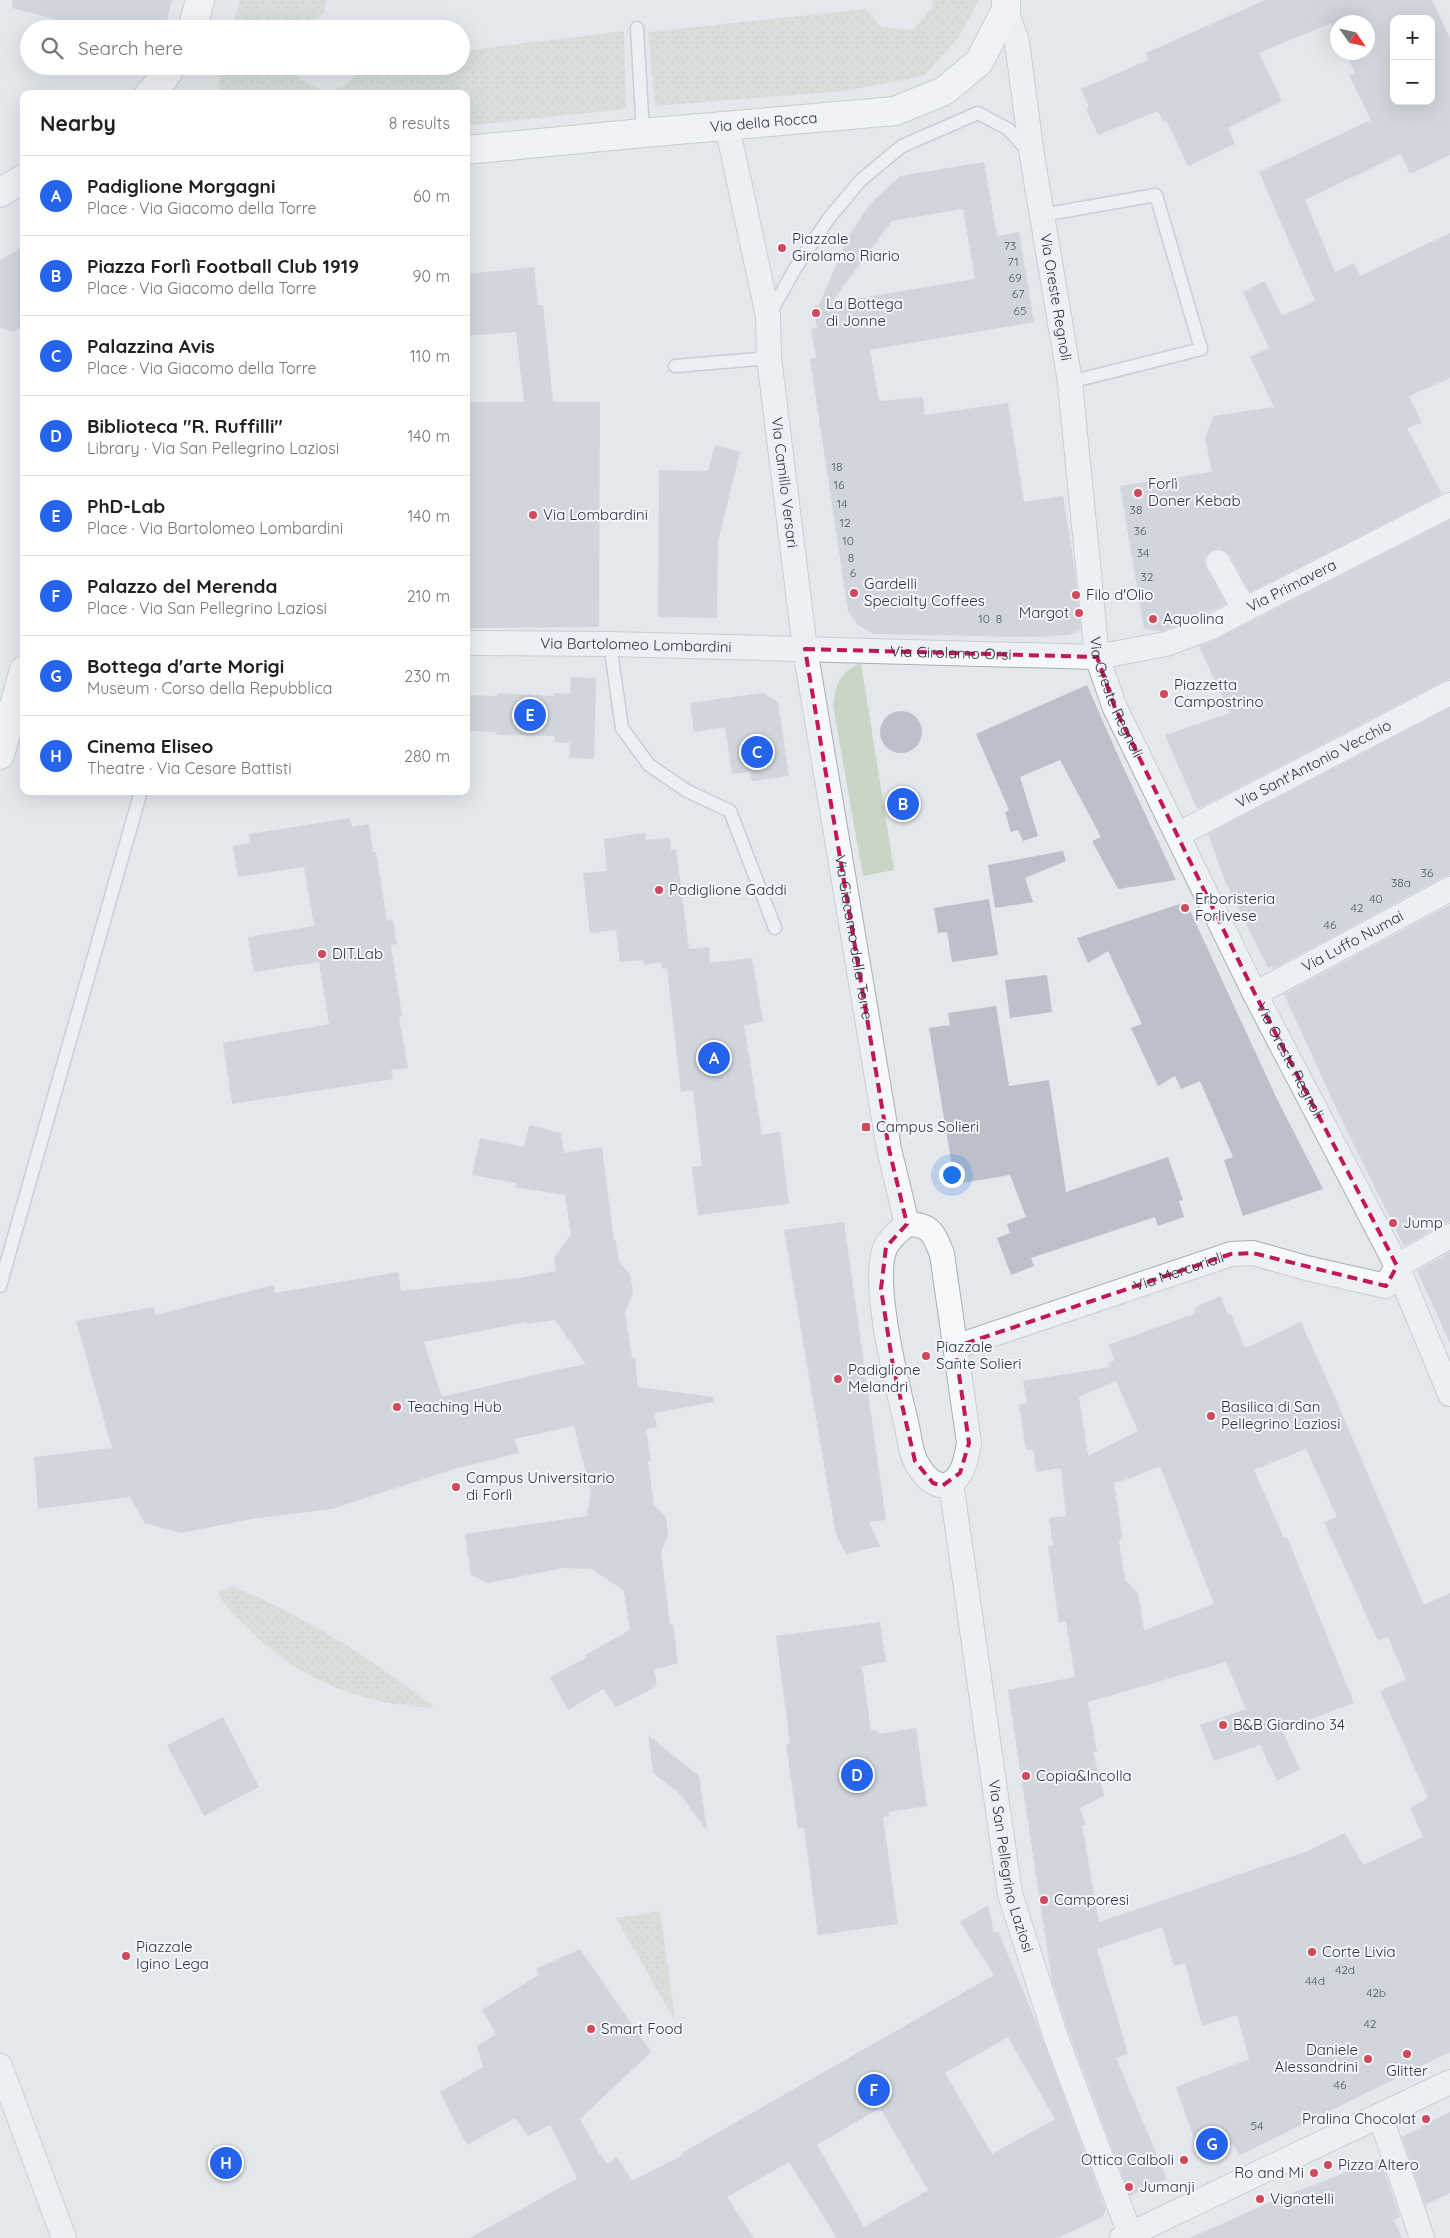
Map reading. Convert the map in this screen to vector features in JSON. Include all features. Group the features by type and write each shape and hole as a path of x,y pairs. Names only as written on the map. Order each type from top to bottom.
{"main road":[{"path":"194,20 200,0"},
{"name":"Via della Rocca","path":"470,150 895,112 944,91 979,62 1006,5"},
{"path":"153,90 166,75"},
{"path":"178,90 181,75"},
{"path":"2,744 20,683"}],"street":[{"name":"Via Oreste Regnoli","path":"1006,5 1017,42 1032,156 1070,382 1097,657 1115,708 1255,994 1397,1266 1450,1394"},
{"path":"727,126 768,316"},
{"path":"0,195 20,181"},
{"path":"0,195 20,189"},
{"name":"Via Camillo Versari","path":"768,316 769,358 805,650"},
{"name":"Via Primavera","path":"1097,657 1166,644 1209,628 1450,505"},
{"path":"1218,562 1244,609"},
{"name":"Via Bartolomeo Lombardini","path":"470,643 610,644 805,650"},
{"name":"Via Girolamo Orsi","path":"805,650 1097,657"},
{"name":"Via Giacomo della Torre","path":"805,650 889,1149 907,1224"},
{"name":"Via Sant'Antonio Vecchio","path":"1177,834 1450,694"},
{"name":"Via Luffo Numai","path":"1255,994 1450,889"},
{"path":"907,1224 919,1224 933,1232 942,1254 969,1443 965,1462 960,1473 951,1483 942,1486 933,1483 915,1461 893,1366 881,1289 881,1268 886,1247 896,1233 907,1224"},
{"path":"1397,1266 1450,1236"},
{"name":"Via Mercuriali","path":"955,1347 1231,1254 1253,1253 1306,1268 1386,1286 1397,1266"},
{"name":"Via San Pellegrino Laziosi","path":"951,1483 1010,1894 1056,2038 1126,2236"},
{"path":"0,2066 64,2238"},
{"path":"1126,2236 1450,2082"},
{"path":"1380,2114 1422,2238"}],"lane":[{"path":"637,28 644,133"},
{"path":"768,316 796,268 829,218 861,180 902,146 978,113 1008,129 1032,156"},
{"path":"1042,214 1156,195 1201,349 1070,382"},
{"path":"675,366 769,358"},
{"path":"610,644 622,728 649,765 687,792 730,811 775,928"},
{"path":"0,1286 140,795"}],"highlighted area":[{"path":"805,649 1097,657 1115,708 1255,994 1397,1266 1386,1286 1253,1253 1231,1254 955,1347 969,1443 960,1473 942,1486 933,1483 915,1461 893,1366 881,1289 886,1247 907,1224 889,1149"}],"green space":[{"path":"240,0 327,0 324,13 313,20 234,20"},
{"path":"933,0 979,0 958,38 924,76 844,91 655,106 648,32 866,9 882,27 913,30 933,6"},
{"path":"624,31 626,109 470,126 470,90 332,90 345,86 355,75 470,75 470,50"},
{"path":"220,75 296,75 298,78 321,90 219,90 218,84"},
{"path":"861,663 894,870 863,876 833,705 840,679 848,670"},
{"path":"233,1586 313,1626 363,1656 435,1708 383,1702 357,1695 333,1686 287,1662 267,1646 227,1607 218,1593"},
{"path":"660,1911 675,2021 616,1918"}],"building":[{"path":"13,0 172,0 167,20 58,20 12,8"},
{"path":"1265,0 1432,0 1450,38 1450,155 1410,174 1401,154 1305,200 1335,272 1354,263 1360,276 1450,233 1450,378 1409,396 1422,423 1407,428 1442,494 1250,592 1230,555 1219,548 1212,550 1206,555 1204,561 1226,604 1162,631 1144,629 1120,486 1212,472 1205,438 1214,416 1274,407 1250,357 1269,348 1243,292 1265,281 1282,316 1315,301 1259,172 1371,120 1349,75 1355,73 1349,60 1375,60 1375,15 1330,15 1330,23 1259,53 1282,101 1228,128 1235,144 1188,166 1166,120 1163,122 1158,111 1098,135 1086,108 1089,107 1081,89 1148,60 1146,53"},
{"path":"984,162 997,236 1019,232 1034,322 870,350 879,401 923,397 925,415 1008,403 1024,502 1063,496 1074,564 1081,630 1069,635 1030,637 873,634 858,625 848,611 810,359 816,358 811,329 817,328 813,306 819,305 848,237 871,203 900,176","holes":["963,209 975,279 831,303 892,221"]},
{"path":"20,248 20,328 13,332 0,327 0,260"},
{"name":"Via Lombardini","path":"534,267 538,305 543,305 553,402 600,402 599,627 470,628 470,402 524,402 516,332 470,336 470,274"},
{"path":"715,445 740,452 718,542 717,618 658,617 659,470 708,471"},
{"path":"1450,520 1450,679 1197,809 1165,735 1230,713 1199,646 1215,640"},
{"path":"571,677 596,678 594,759 569,758 570,743 555,742 555,736 497,735 496,732 470,731 470,695 497,696 497,693 554,696 554,693 570,694"},
{"path":"1087,685 1176,880 1118,889 1092,841 1101,837 1060,760 1020,777 1038,836 1023,841 1018,830 1011,832 1005,812 1009,810 976,734"},
{"path":"763,693 778,702 789,776 752,781 750,772 732,774 725,727 694,732 690,703"},
{"path":"1450,708 1450,875 1443,877 1273,969 1272,966 1268,968 1225,881 1208,834"},
{"path":"897,711 905,711 916,717 922,732 916,747 905,753 897,753 886,747 880,736 880,728 886,717"},
{"name":"DIT.Lab","path":"350,818 352,827 369,824 373,852 376,852 387,921 393,920 397,944 391,945 402,1016 399,1017 408,1068 391,1070 393,1079 232,1104 223,1043 329,1024 319,962 254,972 248,937 314,926 304,867 238,877 233,846 250,843 249,834"},
{"path":"645,833 646,840 670,838 671,850 676,849 689,949 709,947 710,963 752,958 763,1022 744,1025 762,1135 780,1132 789,1204 698,1215 692,1167 702,1166 693,1090 681,1092 667,968 662,969 661,962 644,965 643,960 620,962 616,930 590,933 583,873 607,871 604,839"},
{"path":"1063,851 1066,861 1025,878 1033,902 995,908 988,865"},
{"path":"989,899 998,955 952,962 947,932 938,933 934,908"},
{"path":"1186,902 1277,1099 1323,1189 1243,1216 1224,1160 1233,1157 1200,1081 1181,1089 1175,1076 1158,1086 1131,1028 1142,1024 1108,951 1088,963 1077,938"},
{"path":"1450,905 1450,1222 1404,1246 1342,1121 1284,994"},
{"path":"1047,975 1052,1012 1010,1018 1005,980"},
{"path":"996,1006 1009,1086 1049,1080 1066,1192 1168,1157 1183,1200 1179,1201 1184,1217 1158,1226 1155,1217 1031,1258 1034,1266 1011,1275 997,1238 1010,1233 1007,1224 1026,1217 1010,1175 955,1184 929,1028 950,1025 948,1013"},
{"path":"529,1125 561,1133 564,1153 602,1147 614,1241 616,1240 619,1262 630,1274 633,1293 625,1312 632,1358 635,1358 638,1387 713,1397 713,1402 654,1413 657,1426 646,1430 651,1461 648,1461 654,1505 666,1517 668,1536 661,1551 670,1625 673,1624 678,1663 654,1670 657,1686 616,1707 603,1689 568,1710 550,1677 630,1630 624,1591 592,1569 563,1568 488,1583 471,1575 465,1534 587,1516 591,1492 574,1426 514,1439 519,1453 454,1469 332,1509 257,1518 181,1533 145,1523 130,1497 38,1509 34,1457 112,1448 76,1321 154,1307 155,1315 274,1285 275,1293 398,1272 401,1291 520,1278 556,1271 554,1258 571,1235 565,1195 515,1187 516,1183 472,1175 480,1138 524,1147","holes":["555,1320 586,1364 442,1397 424,1342 526,1322 527,1324"]},
{"name":"Padiglione Melandri","path":"844,1222 886,1520 869,1522 880,1546 846,1554 836,1535 784,1230"},
{"path":"1450,1252 1450,1343 1417,1271"},
{"path":"1220,1296 1229,1316 1231,1314 1245,1348 1301,1322 1424,1605 1450,1593 1450,2052 1240,2155 1233,2144 1202,2161 1176,2087 1249,2059 1237,2015 1202,2026 1185,1963 1174,1966 1162,1927 1097,1949 1128,2054 1116,2058 1167,2179 1130,2196 1069,2033 1052,1981 1008,1690 1075,1677 1066,1621 1059,1623 1048,1546 1053,1545 1049,1518 1066,1516 1061,1468 1036,1472 1033,1449 1026,1450 1019,1404 1027,1403 1023,1381 1110,1367 1108,1363 1115,1360 1108,1345 1194,1314 1196,1307","holes":["1116,1381 1138,1431 1088,1456 1079,1397","1306,1449 1337,1517 1324,1522 1378,1641 1388,1637 1406,1679 1380,1691 1428,1798 1410,1808 1423,1837 1363,1865 1345,1833 1308,1851 1099,1922 1082,1825 1086,1825 1080,1808 1104,1796 1093,1752 1097,1752 1088,1702 1226,1662 1246,1709 1200,1725 1214,1761 1260,1745 1277,1781 1300,1769 1282,1730 1354,1703 1287,1537 1284,1538 1254,1470","1160,1466 1214,1604 1144,1630 1138,1593 1125,1580 1119,1542 1122,1536 1114,1483"]},
{"path":"880,1622 886,1662 862,1666 871,1731 877,1730 878,1734 916,1728 927,1806 889,1812 889,1816 883,1817 898,1924 818,1935 804,1828 798,1829 786,1744 790,1744 776,1636"},
{"path":"223,1717 259,1787 204,1816 167,1745"},
{"path":"648,1735 699,1776 707,1831 679,1793 653,1773"},
{"path":"988,1905 994,1933 998,1931 1039,2029 1106,2210 1102,2217 1058,2238 837,2238 789,2162 727,2197 754,2238 470,2238 577,2178 550,2125 528,2136 515,2118 467,2145 440,2092 483,2067 477,2046 496,2034 482,2010 539,1975 536,1969 580,1949 651,2052 580,2119 599,2154 607,2164 617,2157 632,2181 683,2155 682,2153 994,1975 960,1922","holes":["1008,2037 1055,2119 992,2154 945,2073","880,2108 928,2190 864,2227 817,2145"]},
{"path":"1450,2112 1450,2193 1425,2205 1402,2137"},
{"path":"1380,2159 1400,2217 1394,2220 1402,2238 1190,2238 1277,2199"}],"place":[{"name":"Piazzale Girolamo Riario","path":"782,248"},
{"name":"La Bottega di Jonne","path":"816,313"},
{"name":"Forlì Doner Kebab","path":"1138,493"},
{"name":"Via Lombardini","path":"533,515"},
{"name":"Gardelli Specialty Coffees","path":"854,593"},
{"name":"Filo d'Olio","path":"1076,595"},
{"name":"Margot","path":"1079,613"},
{"name":"Aquolina","path":"1153,619"},
{"name":"Piazzetta Campostrino","path":"1164,694"},
{"name":"PhD-Lab","path":"530,715"},
{"name":"Palazzina Avis","path":"757,752"},
{"name":"Piazza Forlì Football Club 1919","path":"903,804"},
{"name":"Padiglione Gaddi","path":"659,890"},
{"name":"Erboristeria Forlivese","path":"1185,908"},
{"name":"DIT.Lab","path":"322,954"},
{"name":"Padiglione Morgagni","path":"714,1058"},
{"name":"Campus Solieri","path":"866,1127"},
{"name":"Jump","path":"1393,1223"},
{"name":"Piazzale Sante Solieri","path":"926,1356"},
{"name":"Padiglione Melandri","path":"838,1379"},
{"name":"Teaching Hub","path":"397,1407"},
{"name":"Basilica di San Pellegrino Laziosi","path":"1211,1416"},
{"name":"Campus Universitario di Forlì","path":"456,1487"},
{"name":"B&B Giardino 34","path":"1223,1725"},
{"name":"Biblioteca \"R. Ruffilli\"","path":"857,1775"},
{"name":"Copia&Incolla","path":"1026,1776"},
{"name":"Camporesi","path":"1044,1900"},
{"name":"Corte Livia","path":"1312,1952"},
{"name":"Piazzale Igino Lega","path":"126,1956"},
{"name":"Smart Food","path":"591,2029"},
{"name":"Glitter","path":"1407,2054"},
{"name":"Daniele Alessandrini","path":"1368,2059"},
{"name":"Palazzo del Merenda","path":"874,2090"},
{"name":"Pralina Chocolat","path":"1426,2119"},
{"name":"Bottega d'arte Morigi","path":"1212,2144"},
{"name":"Ottica Calboli","path":"1184,2160"},
{"name":"Cinema Eliseo","path":"226,2163"},
{"name":"Pizza Altero","path":"1328,2165"},
{"name":"Ro and Mi","path":"1314,2173"},
{"name":"Jumanji","path":"1129,2187"},
{"name":"Vignatelli","path":"1260,2199"}]}
